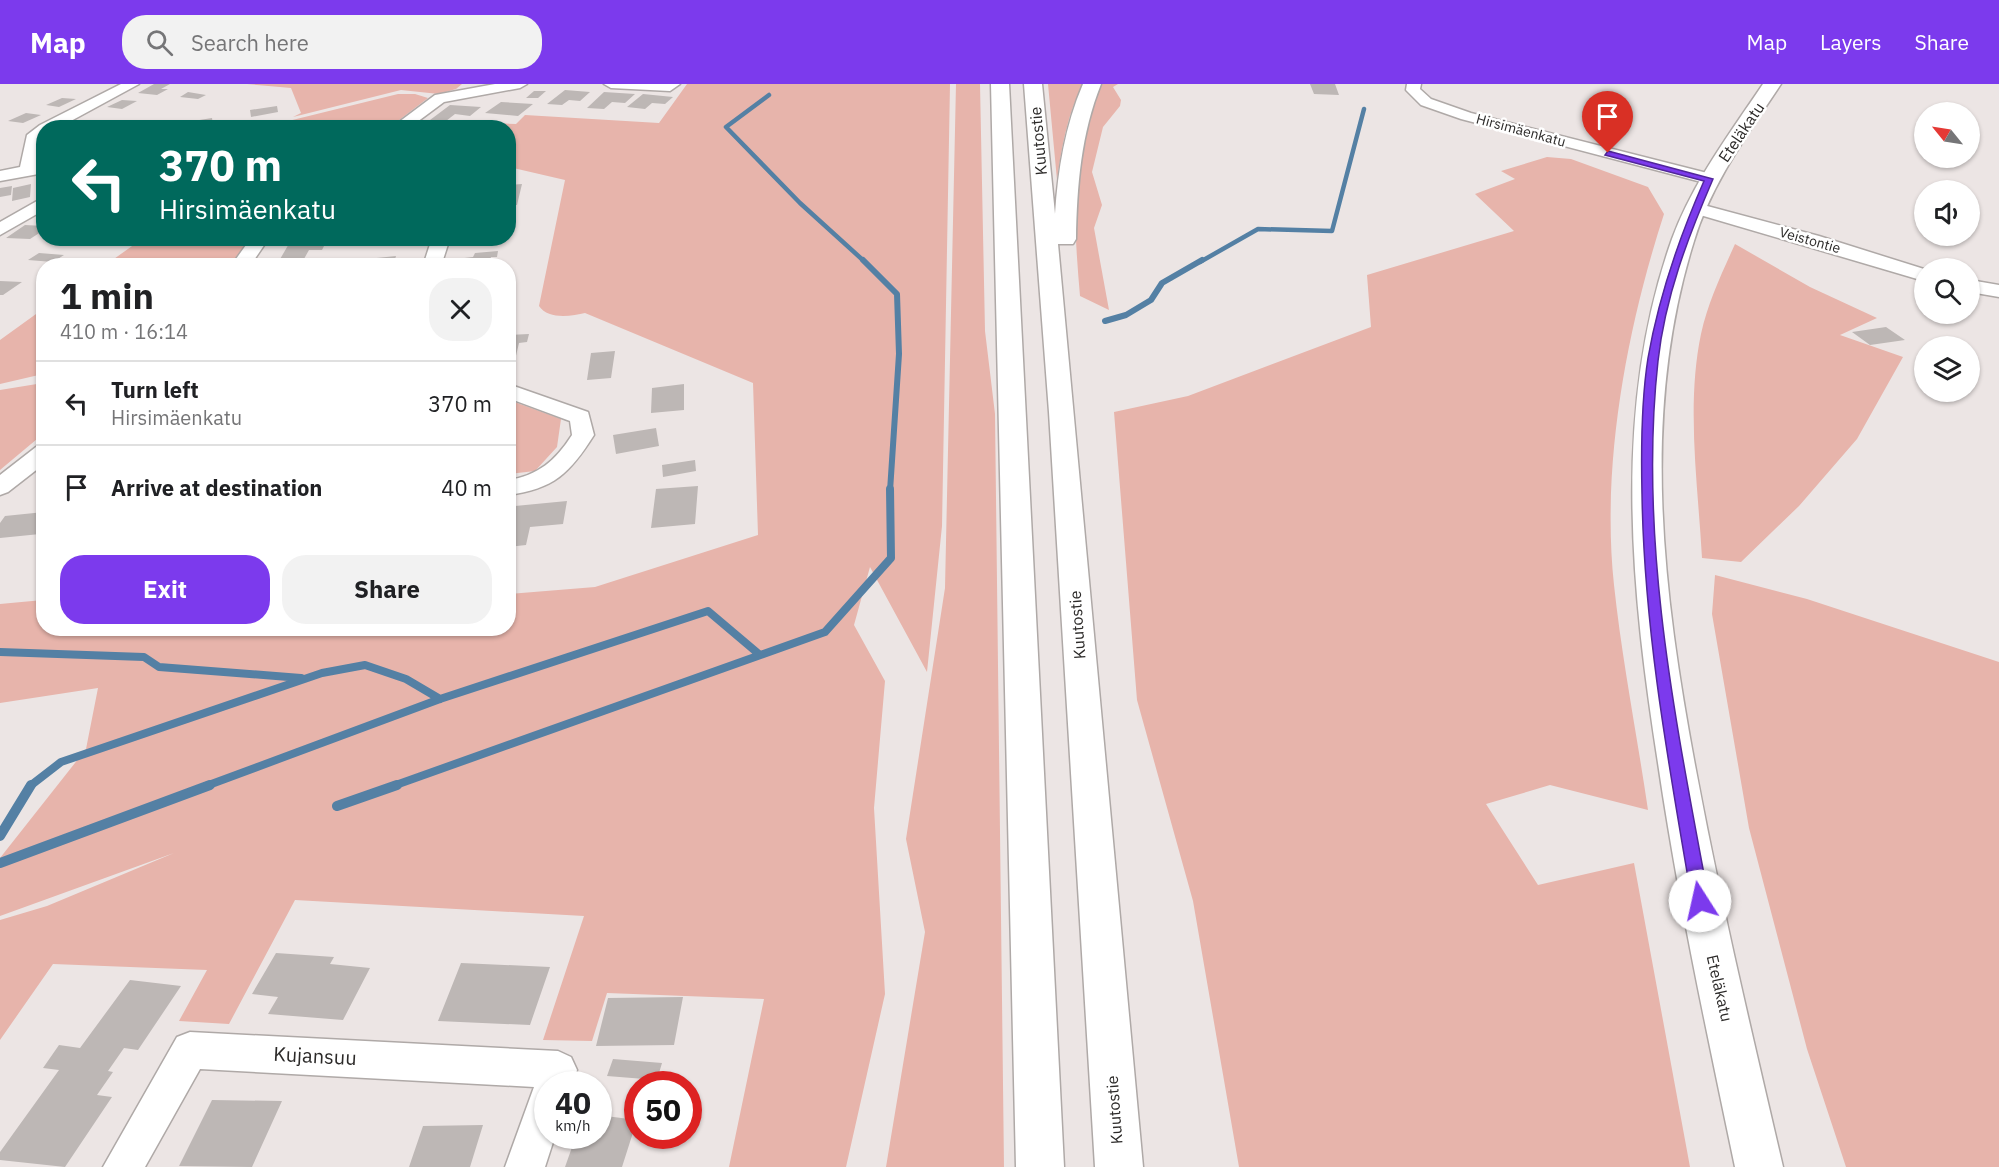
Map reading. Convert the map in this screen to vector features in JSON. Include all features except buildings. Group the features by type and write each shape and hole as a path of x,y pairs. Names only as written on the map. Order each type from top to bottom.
{"main road":[{"path":"992,84 999,122"},
{"path":"1000,84 999,122 1040,1167"},
{"name":"Kuutostie","path":"1033,84 1062,412 1119,1167"},
{"path":"1062,412 1066,174 1084,102 1092,84"},
{"name":"Eteläkatu","path":"1759,1167 1700,901 1665,701 1649,552 1647,454 1653,360 1667,291 1683,239 1702,194 1772,84"}],"street":[{"path":"60,120 132,84"},
{"path":"409,120 440,98 520,84"},
{"path":"611,84 670,87 673,84"},
{"name":"Hirsimäenkatu","path":"1414,84 1413,90 1426,102 1702,194"},
{"path":"0,176 36,169 32,138 36,135"},
{"name":"Veistontie","path":"1702,194 1813,240 1914,272"},
{"path":"0,230 36,207"},
{"path":"1980,288 1999,291"},
{"path":"516,393 580,417 583,435 565,464 547,476 516,486"},
{"path":"0,487 36,458"},
{"path":"20,471 36,472"},
{"name":"Kujansuu","path":"123,1167 190,1050 558,1071"},
{"path":"525,1167 534,1141"}],"shaded area":[{"path":"247,84 462,84 456,89 439,94 401,90 293,117 301,113 291,88"},
{"path":"687,84 950,84 942,526 927,672 870,567 854,625 885,681 874,808 885,994 846,1167 729,1167 764,999 607,993 592,1041 543,1040 584,916 295,900 229,1024 179,1021 207,970 53,964 0,1040 0,920 47,906 174,853 0,916 0,858 86,749 98,688 0,703 0,604 36,601 36,636 516,636 516,593 595,587 758,535 753,383 585,313 560,316 548,313 539,306 565,180 516,169 516,124 525,115 659,123"},
{"path":"956,84 980,84 985,331 995,414 1004,1167 886,1167 925,932 906,839 945,588"},
{"path":"1048,84 1083,84 1069,119 1057,180"},
{"path":"1102,84 1118,84 1113,87 1121,100 1120,106 1103,127 1092,172 1102,205 1094,228 1109,310 1080,296 1075,215 1083,134"},
{"path":"398,94 415,94 428,98 399,120 292,120"},
{"path":"1547,157 1571,159 1648,187 1664,214 1628,350 1614,444 1611,492 1611,539 1617,613 1648,810 1550,785 1486,804 1538,885 1634,863 1690,1167 1239,1167 1193,901 1137,700 1114,412 1188,396 1371,327 1367,275 1514,231 1475,194 1515,179 1501,171"},
{"path":"1735,244 1810,287 1877,318 1840,335 1903,357 1857,439 1799,506 1741,562 1702,558 1694,417 1694,389 1701,334 1711,299"},
{"path":"132,246 245,246 236,258 115,258"},
{"path":"36,314 36,376 0,384 0,340"},
{"path":"36,384 36,440 0,470 0,390"},
{"path":"516,403 561,419 557,447 535,471 516,473"},
{"path":"1715,575 1807,599 1999,662 1999,1167 1846,1167 1807,1049 1749,828 1712,614"}],"waterway":[{"path":"769,95 726,127 800,203 865,262"},
{"path":"1200,262 1258,229 1332,231 1364,109"},
{"path":"1105,321 1126,315 1151,300 1162,283 1202,260"},
{"path":"865,262 897,294 899,354 890,491"},
{"path":"393,786 825,632 891,558 890,491"},
{"path":"440,699 708,611 760,655"},
{"path":"0,652 144,657 159,667 301,678"},
{"path":"31,785 61,762 322,673 365,665 406,679 440,699"},
{"path":"206,786 440,699"},
{"path":"0,836 31,785"},
{"path":"0,863 210,785"},
{"path":"337,806 397,785"}],"route":[{"path":"1608,153 1709,179 1683,239 1667,291 1653,360 1647,454 1649,552 1665,701 1700,901"}]}
